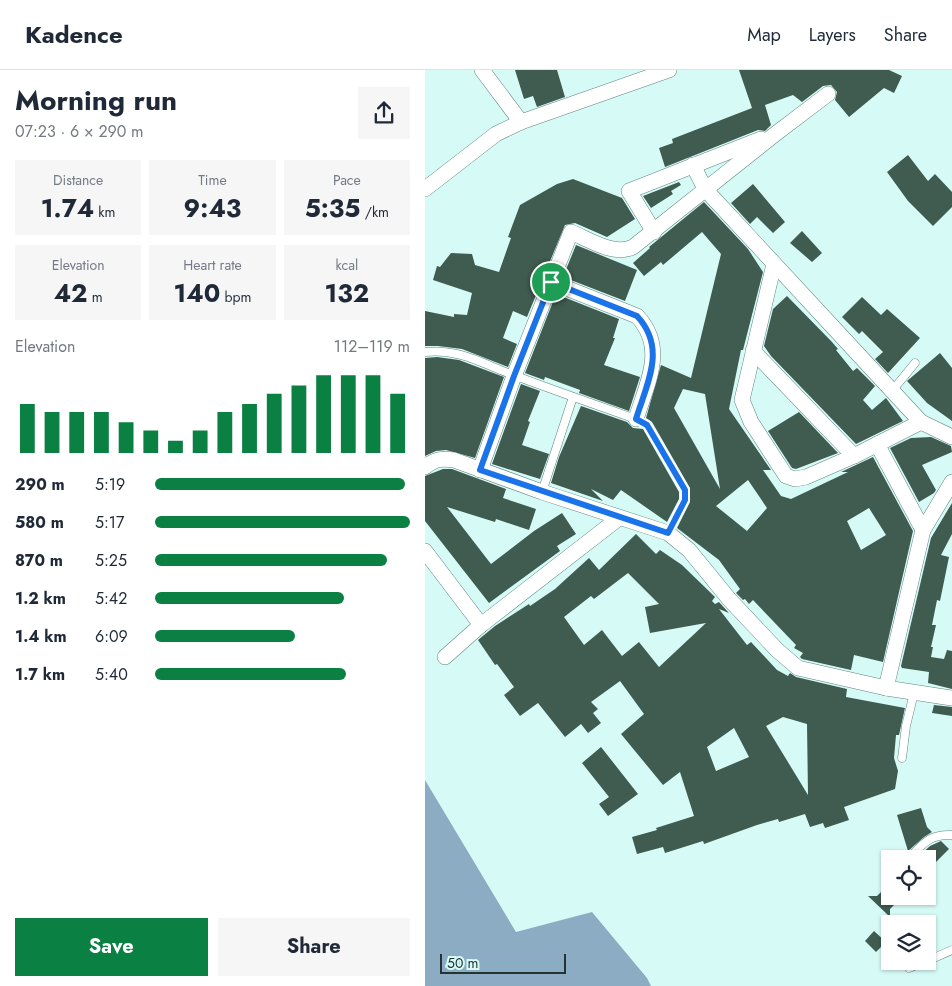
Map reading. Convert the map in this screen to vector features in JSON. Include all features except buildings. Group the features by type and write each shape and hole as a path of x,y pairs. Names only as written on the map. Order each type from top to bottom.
{"street":[{"path":"482,70 521,122"},
{"path":"425,189 496,134 521,122 669,70"},
{"path":"480,470 514,376 571,232 616,250 624,251 633,247 774,134 828,94"},
{"path":"654,232 629,191 774,134"},
{"path":"693,165 705,189 921,422 952,437"},
{"path":"774,264 742,400 751,422 786,476 795,479 806,477 854,456 921,422"},
{"path":"551,282 637,316 645,324 654,348 654,359 636,419"},
{"path":"753,351 854,456"},
{"path":"877,444 923,530"},
{"path":"425,467 432,461 443,458 668,533 689,550 729,599 777,650 798,668 886,688 952,698"},
{"path":"886,688 923,530 952,482"},
{"path":"445,657 481,624 619,518"},
{"path":"425,551 481,624"}],"lane":[{"path":"425,352 445,351 468,356 514,376 636,419 647,425 685,490 685,500 668,533"},
{"path":"892,391 915,363"},
{"path":"542,492 573,397"},
{"path":"902,758 906,726 914,693"},
{"path":"917,850 926,840 938,834 952,834"},
{"path":"936,957 952,950"}],"water":[{"path":"425,780 516,932 592,912 647,978 651,986 425,986"}],"route":[{"path":"551,282 637,316 645,324 654,348 654,359 636,419 647,425 685,490 685,500 668,533 480,470 551,282"}]}
